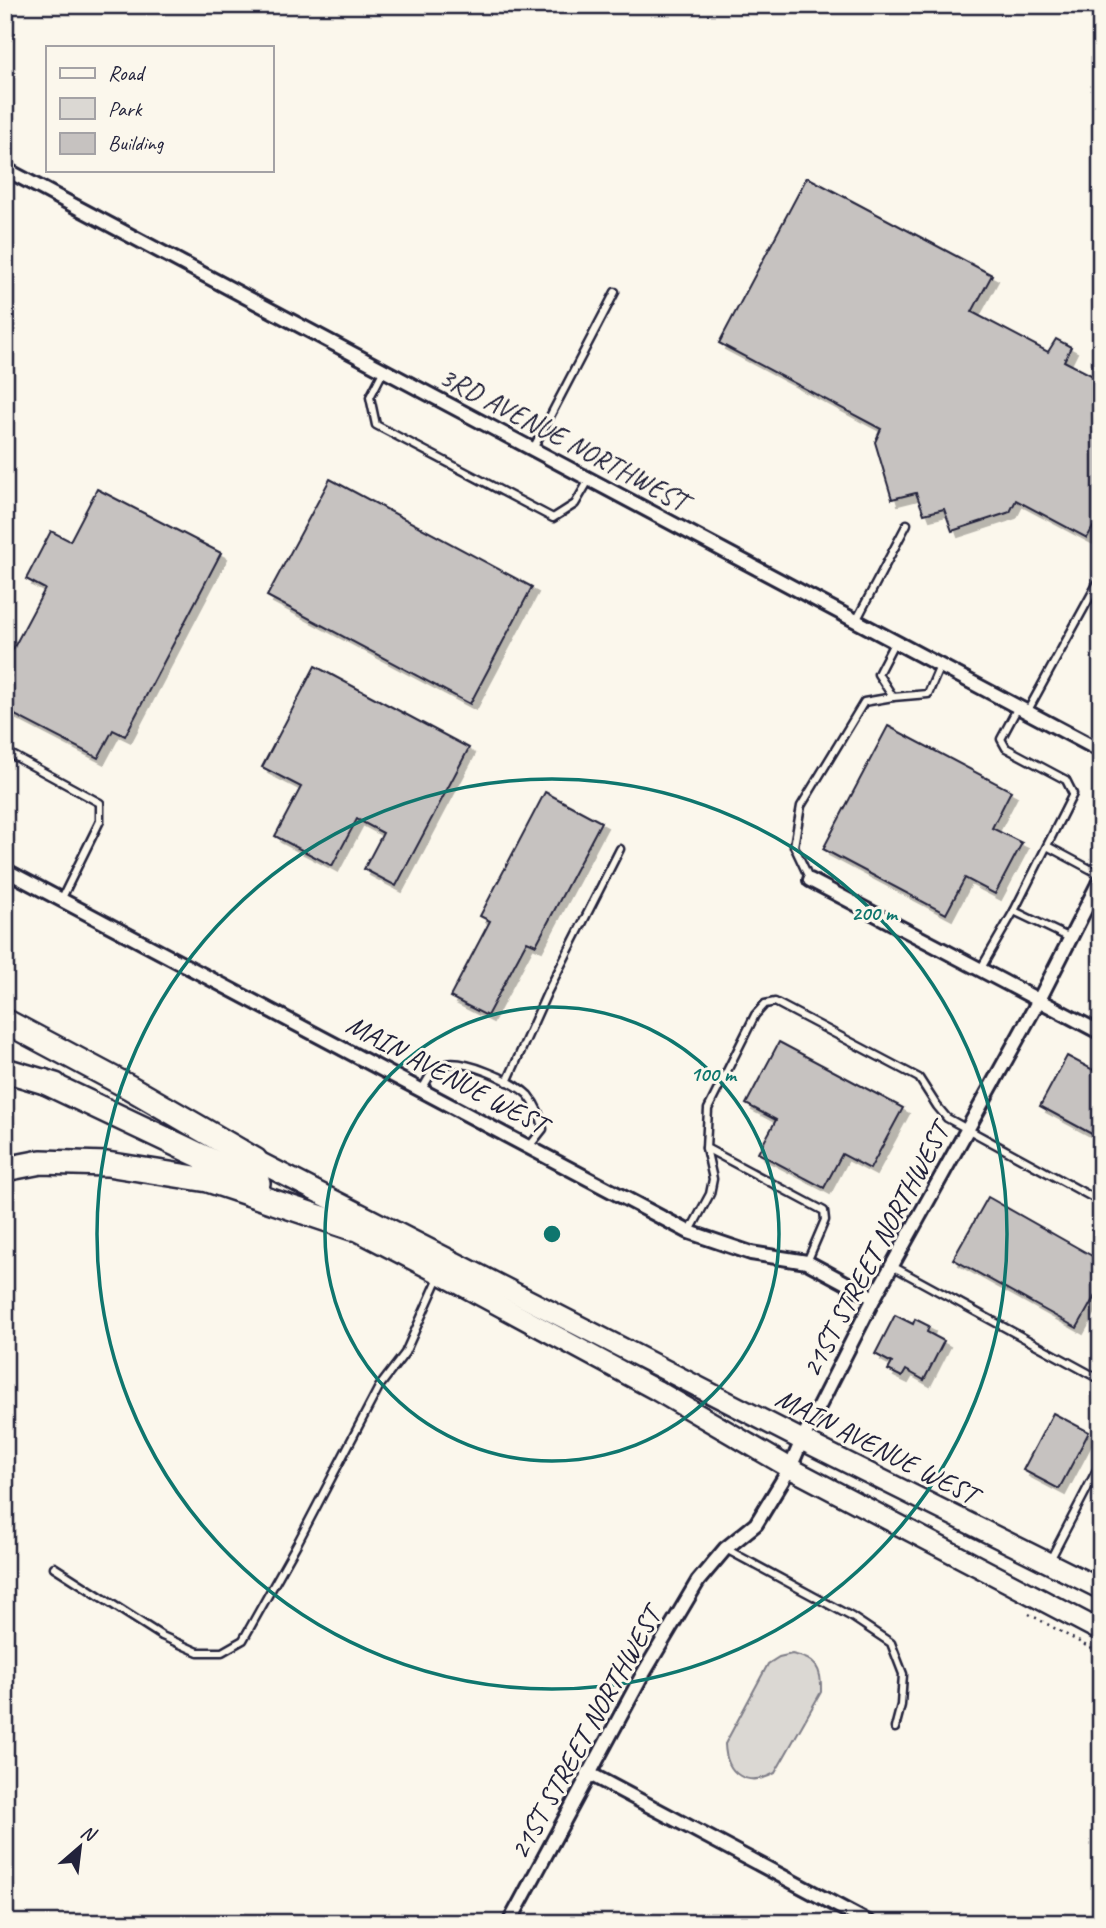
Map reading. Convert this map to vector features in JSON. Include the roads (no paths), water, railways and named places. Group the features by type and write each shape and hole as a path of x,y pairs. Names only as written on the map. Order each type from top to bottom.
{"highway":[{"path":"5,1021 255,1160"},
{"path":"5,1070 43,1081 255,1160"},
{"path":"43,1081 352,1228"},
{"path":"5,1169 41,1163 107,1164 208,1180 352,1228"}],"main road":[{"name":"MAIN AVENUE WEST","path":"255,1160 802,1440 1101,1589"},
{"name":"MAIN AVENUE WEST","path":"352,1228 656,1390 790,1468 1101,1631"}],"street":[{"name":"3RD AVENUE NORTHWEST","path":"5,169 1101,751"},
{"name":"MAIN AVENUE WEST","path":"5,870 689,1232 751,1253 807,1262 874,1298"},
{"name":"21ST STREET NORTHWEST","path":"509,1923 588,1773 698,1581 726,1549 756,1524 790,1468 874,1298 1039,1000 1101,876"},
{"path":"810,880 1101,1033"},
{"path":"588,1773 870,1923"}],"lane":[{"path":"533,449 615,292"},
{"path":"384,370 370,397 376,425 388,432 553,518 575,504 589,479"},
{"path":"856,621 907,524"},
{"path":"980,970 1014,911 1073,794 1066,780 1006,748 1001,739 1023,709 1101,578"},
{"path":"893,697 878,674 895,642"},
{"path":"810,880 794,846 801,806 864,702 928,694 940,666"},
{"path":"5,751 100,803 100,821 61,900"},
{"path":"1047,846 1101,876"},
{"path":"507,1082 547,993 620,849"},
{"path":"1014,911 1070,939"},
{"path":"689,1232 710,1194 713,1179 706,1148 708,1110 755,1016 765,1004 775,1002 919,1078 947,1118 1101,1202"},
{"path":"421,1091 431,1073 445,1064 467,1065 494,1074 527,1094 541,1114 543,1129 527,1148"},
{"path":"706,1148 824,1211 825,1220 807,1262"},
{"path":"892,1266 1101,1380"},
{"path":"54,1567 162,1636 198,1652 222,1652 243,1640 379,1387 405,1353 441,1274"},
{"path":"1049,1563 1101,1462"},
{"path":"726,1549 852,1617 891,1643 903,1674 901,1706 895,1728"}]}
